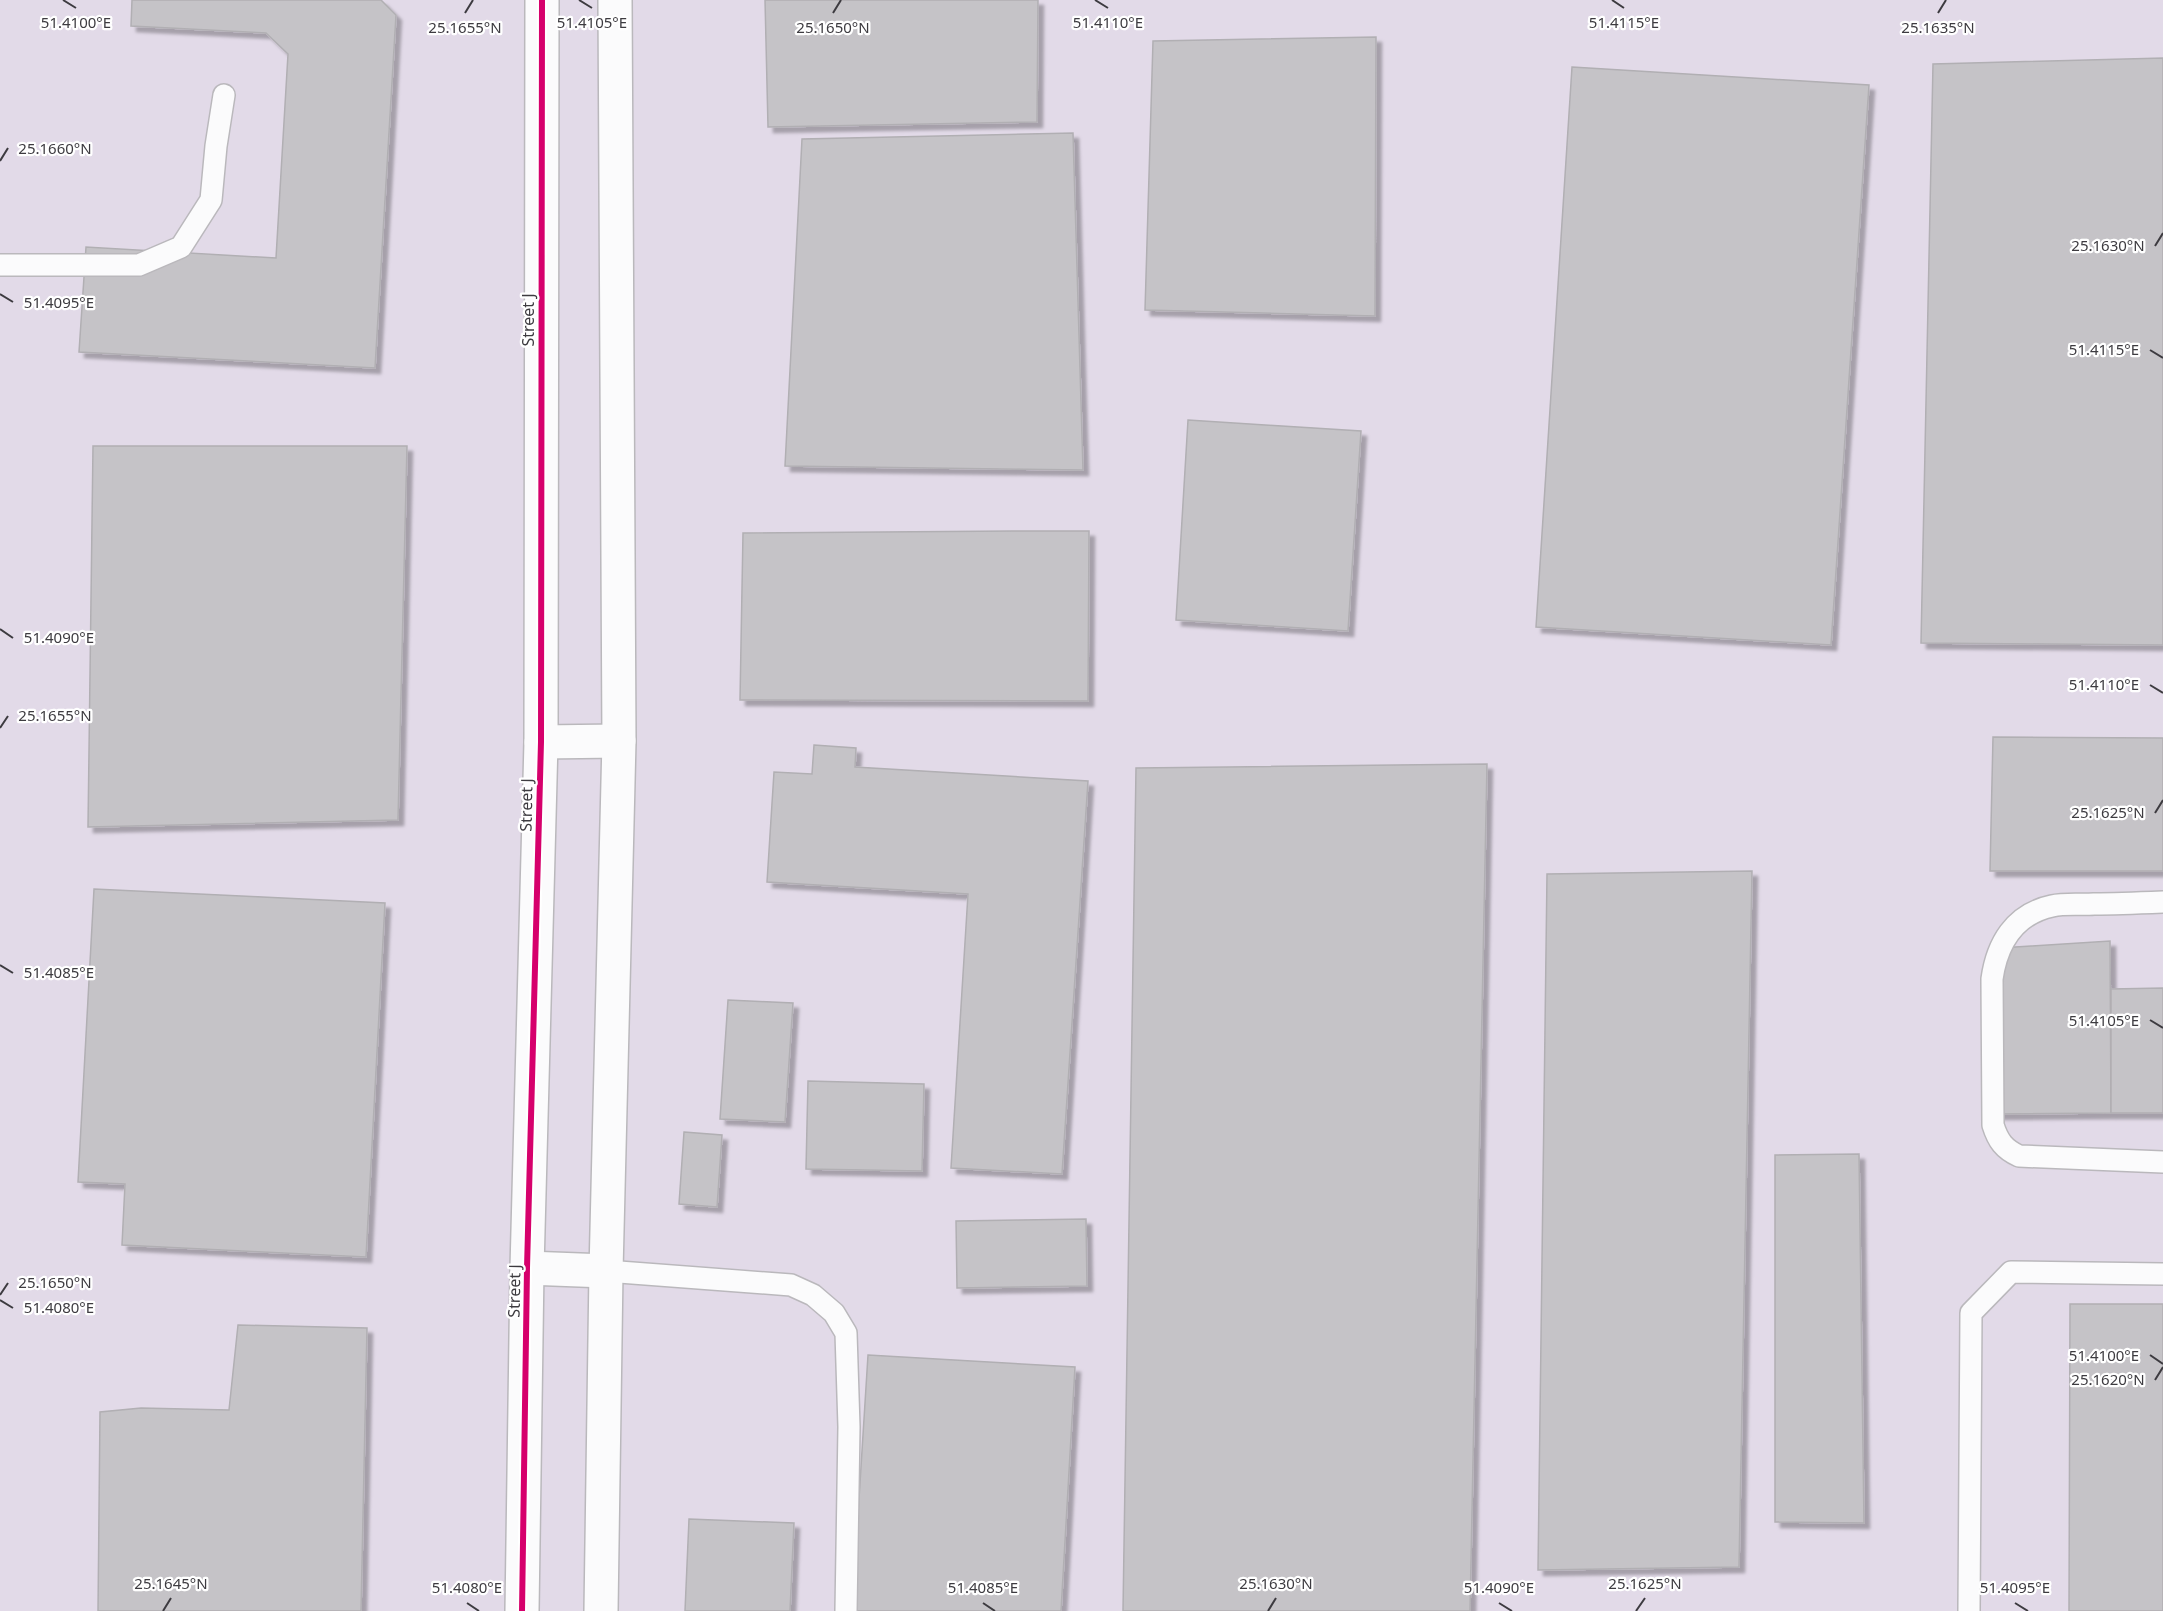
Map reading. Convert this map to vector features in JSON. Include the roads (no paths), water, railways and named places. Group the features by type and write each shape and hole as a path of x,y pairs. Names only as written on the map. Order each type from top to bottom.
{"street":[{"name":"Street J","path":"522,1611 527,1268 541,742 542,0"},
{"path":"601,1611 606,1271 619,741 615,0"},
{"path":"541,742 619,741"},
{"path":"527,1268 606,1271"}],"lane":[{"path":"0,265 139,265 181,247 212,200 216,146 224,95"},
{"path":"2163,902 2052,906 2033,913 2016,924 2003,940 1995,959 1992,979 1993,1125 1998,1139 2007,1150 2019,1156 2163,1162"},
{"path":"606,1271 791,1285 813,1295 834,1313 846,1333 849,1427 846,1611"},
{"path":"1969,1611 1971,1313 2011,1272 2163,1274"}]}
